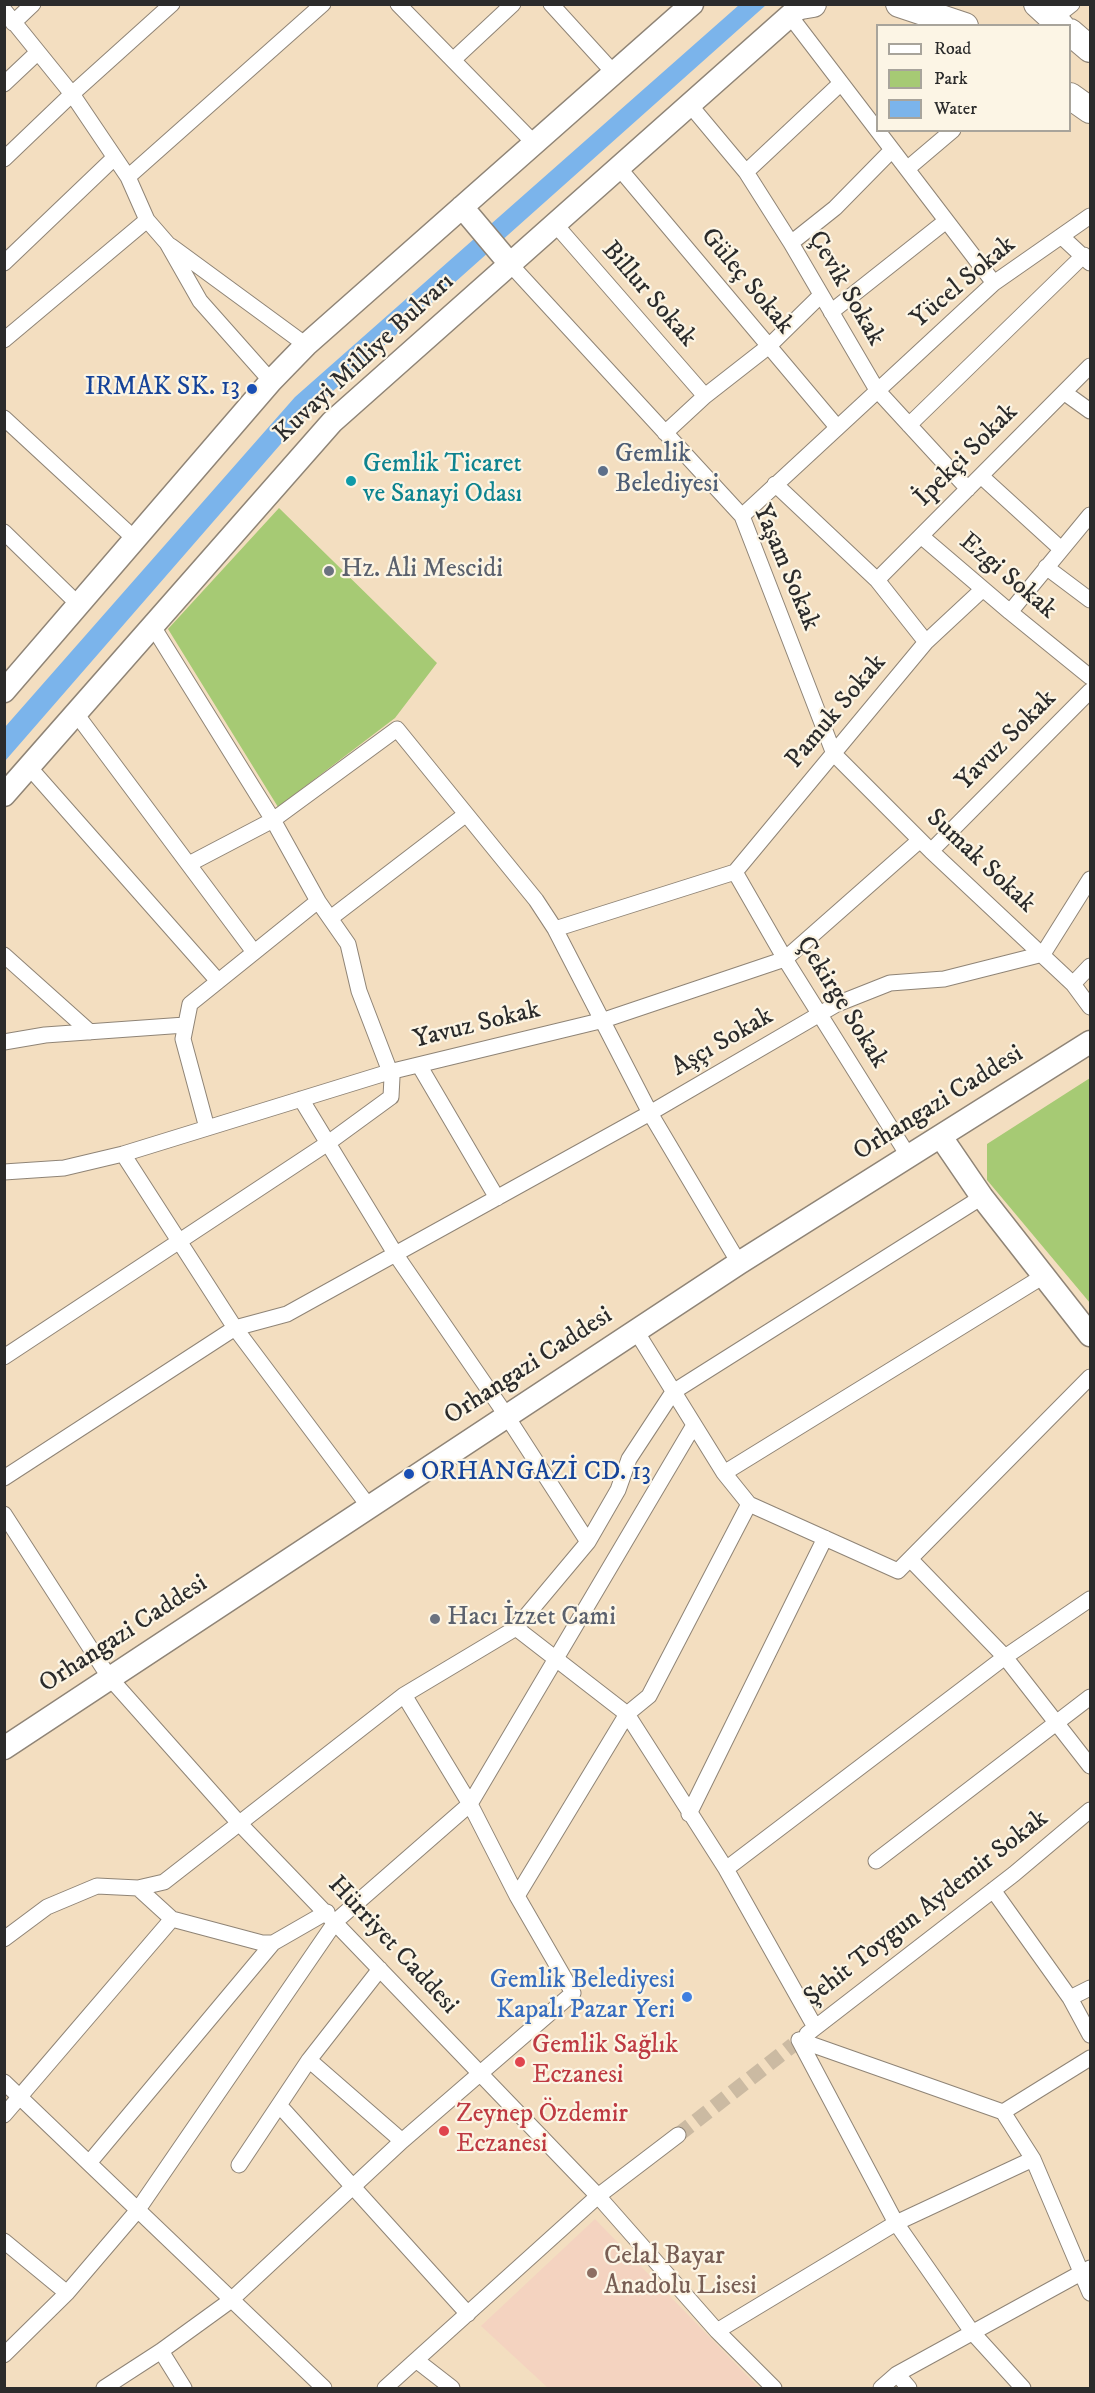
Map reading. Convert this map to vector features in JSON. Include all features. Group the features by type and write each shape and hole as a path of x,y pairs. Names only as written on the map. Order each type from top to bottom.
{"main road":[{"path":"900,4 959,24"},
{"path":"947,4 972,24"},
{"name":"Kuvayi Milliye Bulvarı","path":"4,691 271,381 306,345 691,5"},
{"name":"Kuvayi Milliye Bulvarı","path":"4,795 77,715 152,625 332,422 802,8"},
{"path":"1071,30 1090,49"},
{"path":"1071,97 1090,110"},
{"path":"462,207 510,264"},
{"name":"Orhangazi Caddesi","path":"4,1748 739,1263 1090,1042"},
{"path":"941,1137 982,1197 1042,1277 1090,1335"}],"street":[{"path":"33,4 9,17 72,94 128,177 147,220 167,243 200,301 271,381"},
{"path":"4,159 172,4"},
{"path":"128,177 323,4"},
{"path":"398,4 535,144"},
{"path":"453,60 513,4"},
{"path":"551,4 613,72"},
{"path":"802,8 841,83 876,129"},
{"path":"4,84 38,52"},
{"path":"746,172 841,83"},
{"name":"Çevik Sokak","path":"690,105 746,172 791,243 877,390 968,489"},
{"path":"878,132 994,283"},
{"path":"907,169 951,132"},
{"path":"791,243 835,208 892,150"},
{"path":"4,263 114,158"},
{"name":"Güleç Sokak","path":"619,168 837,427"},
{"name":"Yücel Sokak","path":"742,516 994,283 1090,216"},
{"path":"4,340 147,220"},
{"path":"831,312 946,221"},
{"name":"Billur Sokak","path":"555,224 705,396"},
{"path":"909,425 1087,259 1061,236"},
{"path":"167,243 306,345"},
{"name":"Yaşam Sokak","path":"510,264 742,516 834,754"},
{"path":"665,433 705,396 769,346 821,295"},
{"name":"İpekçi Sokak","path":"877,580 1090,366"},
{"path":"1065,393 1090,411"},
{"path":"4,418 136,540"},
{"path":"981,476 1061,549"},
{"path":"775,484 877,580 926,642"},
{"path":"1010,612 1090,514"},
{"path":"6,536 79,605"},
{"name":"Ezgi Sokak","path":"921,536 1090,677"},
{"path":"1046,567 1090,600"},
{"name":"Pamuk Sokak","path":"735,872 926,642 983,589"},
{"path":"4,1357 328,1143 391,1097 394,1083 359,991 348,944 318,900 273,820 152,625"},
{"name":"Yavuz Sokak","path":"4,1172 64,1168 123,1154 389,1072 604,1020 785,959 926,845 1090,691"},
{"path":"77,715 254,952"},
{"path":"189,864 273,820 397,729 536,900 555,929 650,1113 739,1263"},
{"name":"Sumak Sokak","path":"834,754 926,845 1043,954 1073,984 1090,1007"},
{"path":"29,767 218,981"},
{"path":"332,918 465,815"},
{"path":"555,929 735,872"},
{"name":"Çekirge Sokak","path":"735,872 819,1015 909,1157"},
{"path":"1043,954 1090,879"},
{"path":"207,1128 183,1039 190,1004 318,900"},
{"name":"Aşçı Sokak","path":"4,1478 235,1328 287,1314 650,1113 837,1004 890,983 944,979 1043,954"},
{"path":"4,955 90,1032"},
{"path":"1073,984 1090,966"},
{"path":"4,1042 90,1032 186,1025"},
{"path":"419,1065 497,1198"},
{"path":"301,1099 396,1255 506,1415 588,1542"},
{"path":"123,1154 235,1328 370,1508"},
{"path":"4,1938 47,1907 97,1886 138,1888 164,1882 238,1822 404,1695 516,1628 588,1542 618,1490 629,1459 673,1392 982,1197"},
{"path":"724,1473 1042,1277"},
{"path":"636,1331 724,1473 749,1504 898,1571 1090,1377"},
{"path":"138,1888 172,1919 262,1943 273,1943 332,1917 470,1804 694,1425"},
{"path":"517,1896 627,1714 649,1696 749,1504"},
{"name":"Hürriyet Caddesi","path":"4,1514 109,1677 238,1822 332,1917 598,2196 717,2331 774,2388"},
{"path":"689,1814 825,1538"},
{"path":"910,1559 1005,1657 1090,1766"},
{"path":"726,1869 1005,1657 1090,1599"},
{"path":"516,1628 627,1714 726,1869 815,2028"},
{"path":"104,2388 162,2351 230,2301 402,2141 573,1993 517,1896 470,1804 404,1695"},
{"path":"876,1861 1090,1697"},
{"name":"Şehit Toygun Aydemir Sokak","path":"796,2043 993,1890 1090,1810"},
{"path":"993,1890 1070,1998 1090,2035"},
{"path":"4,2355 66,2293 137,2211 332,1917"},
{"path":"4,2115 172,1919"},
{"path":"89,2163 273,1943"},
{"path":"238,2165 309,2060 380,1969"},
{"path":"1070,1998 1090,1988"},
{"path":"796,2043 1004,2112 1033,2159 1087,2270 1090,2293"},
{"path":"796,2043 896,2223 972,2332 1023,2388"},
{"path":"1004,2112 1090,2058"},
{"path":"309,2060 402,2141"},
{"path":"4,2082 230,2301 324,2388"},
{"path":"279,2105 468,2314"},
{"path":"385,2388 598,2196 678,2135"},
{"path":"717,2331 896,2223 1033,2159"},
{"path":"4,2241 66,2293"},
{"path":"881,2388 897,2374 1087,2270"},
{"path":"162,2351 184,2388"},
{"path":"416,2360 452,2388"},
{"path":"897,2374 909,2388"}],"shaded area":[{"name":"Celal Bayar Anadolu Lisesi","path":"595,2219 759,2388 548,2388 481,2326"}],"green space":[{"path":"279,508 437,663 395,718 278,807 168,629"},
{"path":"1090,1078 1090,1303 987,1180 987,1144"}],"water":[{"path":"739,5 766,5 306,415 5,761 5,727 295,397"}],"tunnel":[{"path":"678,2135 793,2045"}],"place":[{"name":"IRMAK SK. 13","path":"252,389"},
{"name":"Gemlik Belediyesi","path":"603,471"},
{"name":"Gemlik Ticaret ve Sanayi Odası","path":"351,481"},
{"name":"Hz. Ali Mescidi","path":"329,571"},
{"name":"ORHANGAZİ CD. 13","path":"409,1474"},
{"name":"Hacı İzzet Cami","path":"435,1619"},
{"name":"Gemlik Belediyesi Kapalı Pazar Yeri","path":"687,1997"},
{"name":"Gemlik Sağlık Eczanesi","path":"520,2062"},
{"name":"Zeynep Özdemir Eczanesi","path":"444,2131"},
{"name":"Celal Bayar Anadolu Lisesi","path":"592,2273"}]}
